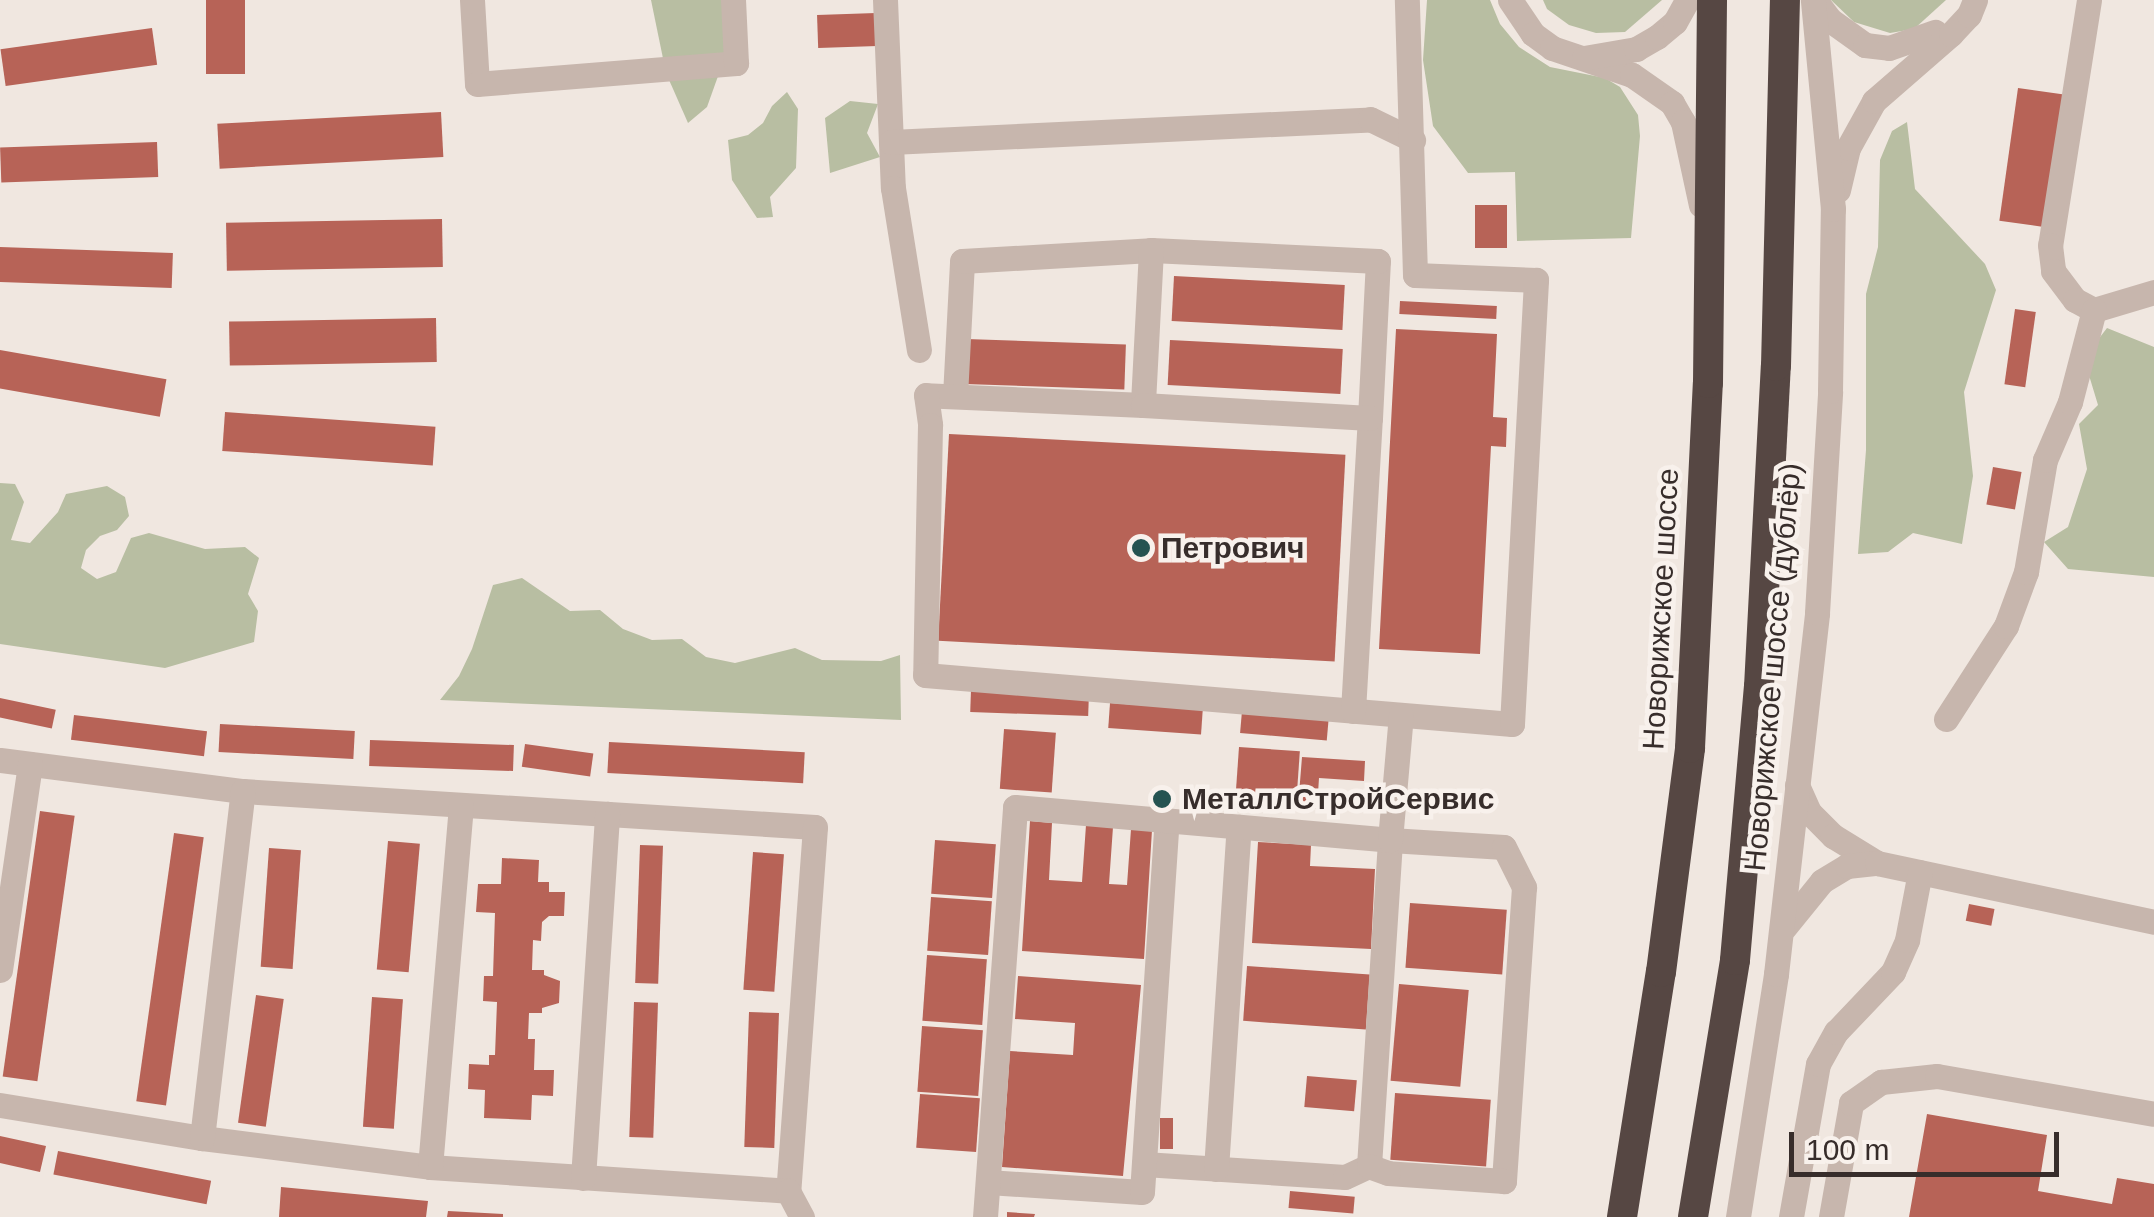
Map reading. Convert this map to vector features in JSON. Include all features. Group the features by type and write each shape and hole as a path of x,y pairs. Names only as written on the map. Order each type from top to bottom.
{"highway":[{"name":"Новорижское шоссе","path":"1622,1217 1662,972 1690,748 1708,383 1712,0"},
{"path":"1693,1217 1735,960 1759,687 1776,366 1785,0"}],"street":[{"path":"472,0 477,84 736,64 734,0"},
{"path":"885,0 894,188 918,350"},
{"path":"1407,0 1415,268"},
{"path":"1510,0 1533,34 1552,48 1632,75 1672,104 1683,122 1708,237"},
{"path":"1581,59 1636,49 1675,22 1687,0"},
{"path":"1814,0 1844,33 1866,46 1889,48 1917,42 1940,30 1966,0"},
{"name":"Новорижское шоссе (дублёр)","path":"1738,1217 1750,1163 1781,932 1818,595 1833,209 1814,0"},
{"path":"1833,209 1848,148 1874,100 1951,34 1969,14 1975,0"},
{"path":"2089,0 2050,245 2053,271 2061,286 2094,310"},
{"path":"891,142 1370,119 1414,140"},
{"path":"1143,405 1151,250"},
{"path":"955,396 962,260 1151,250 1536,280 1512,724 926,676 930,425 926,395 1370,418"},
{"path":"1353,711 1378,267"},
{"path":"2094,310 2154,292"},
{"path":"1946,719 2006,626 2026,572 2045,460 2070,402 2094,310"},
{"path":"1370,1166 1400,715"},
{"path":"0,760 243,791 816,827 788,1190 802,1217"},
{"path":"0,970 30,764"},
{"path":"1796,783 1809,812 1833,836 1877,863"},
{"path":"202,1138 243,791"},
{"path":"430,1168 461,804"},
{"path":"985,1217 1015,807 1504,847 1524,888 1504,1181 1388,1174 1370,1166 1346,1177 1144,1164"},
{"path":"582,1178 607,814"},
{"path":"988,1182 1142,1192 1167,820"},
{"path":"1216,1169 1239,826"},
{"path":"1781,932 1822,882 1848,866 1877,863 2154,922"},
{"path":"1791,1217 1818,1064 1836,1032 1893,972 1906,940 1920,872"},
{"path":"1831,1217 1851,1103 1882,1082 1937,1076 2154,1114"},
{"path":"0,1105 202,1138 430,1168 788,1190"}],"green space":[{"path":"651,0 738,0 737,23 707,107 688,123 666,73"},
{"path":"1427,0 1490,0 1500,24 1519,47 1550,67 1605,78 1620,87 1638,115 1640,136 1631,238 1517,241 1515,172 1468,173 1433,126 1423,60"},
{"path":"1543,0 1662,0 1625,32 1596,33 1569,25 1547,9"},
{"path":"1831,0 1946,0 1914,29 1890,33 1854,22"},
{"path":"787,92 798,109 796,168 770,197 773,217 757,218 732,180 728,140 748,135 763,123 772,106"},
{"path":"850,101 878,104 867,133 880,157 830,173 825,118"},
{"path":"1907,122 1915,189 1985,264 1996,290 1964,392 1973,476 1962,544 1913,533 1888,552 1858,554 1866,450 1866,294 1878,247 1880,160 1892,131"},
{"path":"2107,328 2154,347 2154,577 2068,569 2044,542 2068,527 2087,469 2079,424 2098,405 2088,372 2094,345"},
{"path":"0,483 15,484 24,502 11,540 30,543 58,512 66,494 107,486 125,497 129,516 117,530 100,536 86,550 81,568 97,579 116,572 131,538 149,533 205,549 245,547 259,558 248,594 258,611 254,642 165,668 0,644"},
{"path":"522,578 570,611 600,610 623,629 652,640 682,639 706,657 735,663 795,648 822,660 881,661 900,655 901,720 440,700 459,676 472,649 493,585"}],"building":[{"path":"206,0 245,0 245,74 206,74"},
{"path":"876,13 877,46 818,48 817,15"},
{"path":"152,28 157,65 6,86 0,49"},
{"path":"2018,88 2068,95 2049,228 1999,221"},
{"path":"441,112 443,157 220,169 217,124"},
{"path":"157,142 158,177 1,182 0,147"},
{"path":"1475,205 1507,205 1507,248 1475,248"},
{"path":"442,219 443,267 227,271 226,223"},
{"path":"0,247 173,253 172,288 0,282"},
{"path":"1174,276 1345,285 1342,330 1172,321"},
{"path":"1400,301 1497,306 1496,319 1399,314"},
{"path":"2015,309 2036,312 2025,387 2004,384"},
{"path":"436,318 437,362 230,366 229,322"},
{"path":"1396,329 1497,334 1493,417 1507,418 1506,447 1491,446 1480,654 1379,649"},
{"path":"966,339 1126,345 1124,390 964,384"},
{"path":"1170,340 1343,349 1340,394 1168,385"},
{"path":"0,350 166,379 160,417 0,389"},
{"path":"225,412 435,427 433,466 222,451"},
{"name":"Петрович","path":"949,434 1345,455 1335,661 938,641"},
{"path":"1993,467 2022,472 2015,509 1986,504"},
{"path":"971,690 1089,694 1088,716 970,712"},
{"path":"0,698 56,710 52,728 0,717"},
{"path":"1110,703 1203,709 1201,734 1108,728"},
{"path":"1242,711 1329,719 1327,740 1240,733"},
{"path":"74,715 207,731 204,756 71,740"},
{"path":"220,724 355,731 353,759 219,752"},
{"path":"1004,729 1056,733 1052,792 1000,789"},
{"path":"370,740 514,745 513,771 369,766"},
{"path":"609,742 805,752 803,783 607,773"},
{"path":"525,744 593,754 590,776 522,767"},
{"path":"1239,747 1300,751 1296,805 1235,801"},
{"path":"1302,757 1365,761 1364,781 1319,778 1317,809 1298,807"},
{"path":"40,811 75,816 37,1081 3,1076"},
{"path":"1030,821 1052,823 1049,880 1082,882 1086,825 1113,827 1109,884 1127,885 1131,829 1152,830 1144,959 1022,951"},
{"path":"174,833 204,837 166,1106 136,1101"},
{"path":"935,840 996,844 992,898 931,894"},
{"path":"388,841 420,844 409,972 377,970"},
{"path":"1258,842 1311,845 1310,866 1375,869 1371,949 1252,943"},
{"path":"640,845 663,846 658,984 635,983"},
{"path":"269,848 301,850 293,969 261,967"},
{"path":"753,852 784,854 774,992 743,990"},
{"path":"502,858 539,860 538,882 549,882 549,892 565,892 564,916 549,916 542,922 541,941 533,940 532,970 544,970 544,975 560,981 559,1003 542,1008 542,1013 529,1013 528,1039 535,1039 534,1070 554,1070 553,1096 532,1095 531,1120 484,1118 485,1090 468,1089 469,1064 489,1065 489,1055 495,1055 497,1002 483,1001 484,976 493,976 495,913 476,912 478,884 501,884"},
{"path":"931,897 992,901 988,955 927,951"},
{"path":"1410,903 1507,910 1502,975 1405,968"},
{"path":"1969,904 1995,909 1991,926 1966,921"},
{"path":"927,955 987,959 982,1025 922,1021"},
{"path":"1247,966 1370,975 1366,1029 1243,1021"},
{"path":"1018,976 1141,985 1123,1176 1002,1167 1010,1051 1073,1055 1075,1023 1015,1019"},
{"path":"1399,984 1469,990 1460,1087 1391,1081"},
{"path":"256,995 284,999 266,1127 238,1123"},
{"path":"372,997 403,999 394,1129 363,1127"},
{"path":"634,1002 658,1003 653,1138 629,1137"},
{"path":"749,1012 779,1013 774,1148 744,1147"},
{"path":"922,1026 983,1030 978,1096 917,1092"},
{"path":"1307,1076 1357,1080 1354,1111 1304,1107"},
{"path":"1395,1093 1491,1100 1486,1167 1390,1160"},
{"path":"920,1094 980,1098 976,1152 916,1148"},
{"path":"1927,1114 2047,1135 2038,1191 2112,1204 2117,1178 2154,1184 2154,1217 1909,1217"},
{"path":"1160,1118 1173,1118 1173,1149 1160,1149"},
{"path":"0,1136 46,1146 40,1172 0,1163"},
{"path":"58,1151 211,1181 207,1204 53,1175"},
{"path":"281,1187 428,1201 426,1217 279,1217"},
{"path":"1290,1191 1355,1197 1353,1214 1289,1208"},
{"path":"448,1211 503,1214 503,1217 447,1217"},
{"path":"1007,1212 1035,1214 1007,1217"}],"place":[{"name":"Петрович","path":"1141,548"},
{"name":"МеталлСтройСервис","path":"1162,799"}]}
